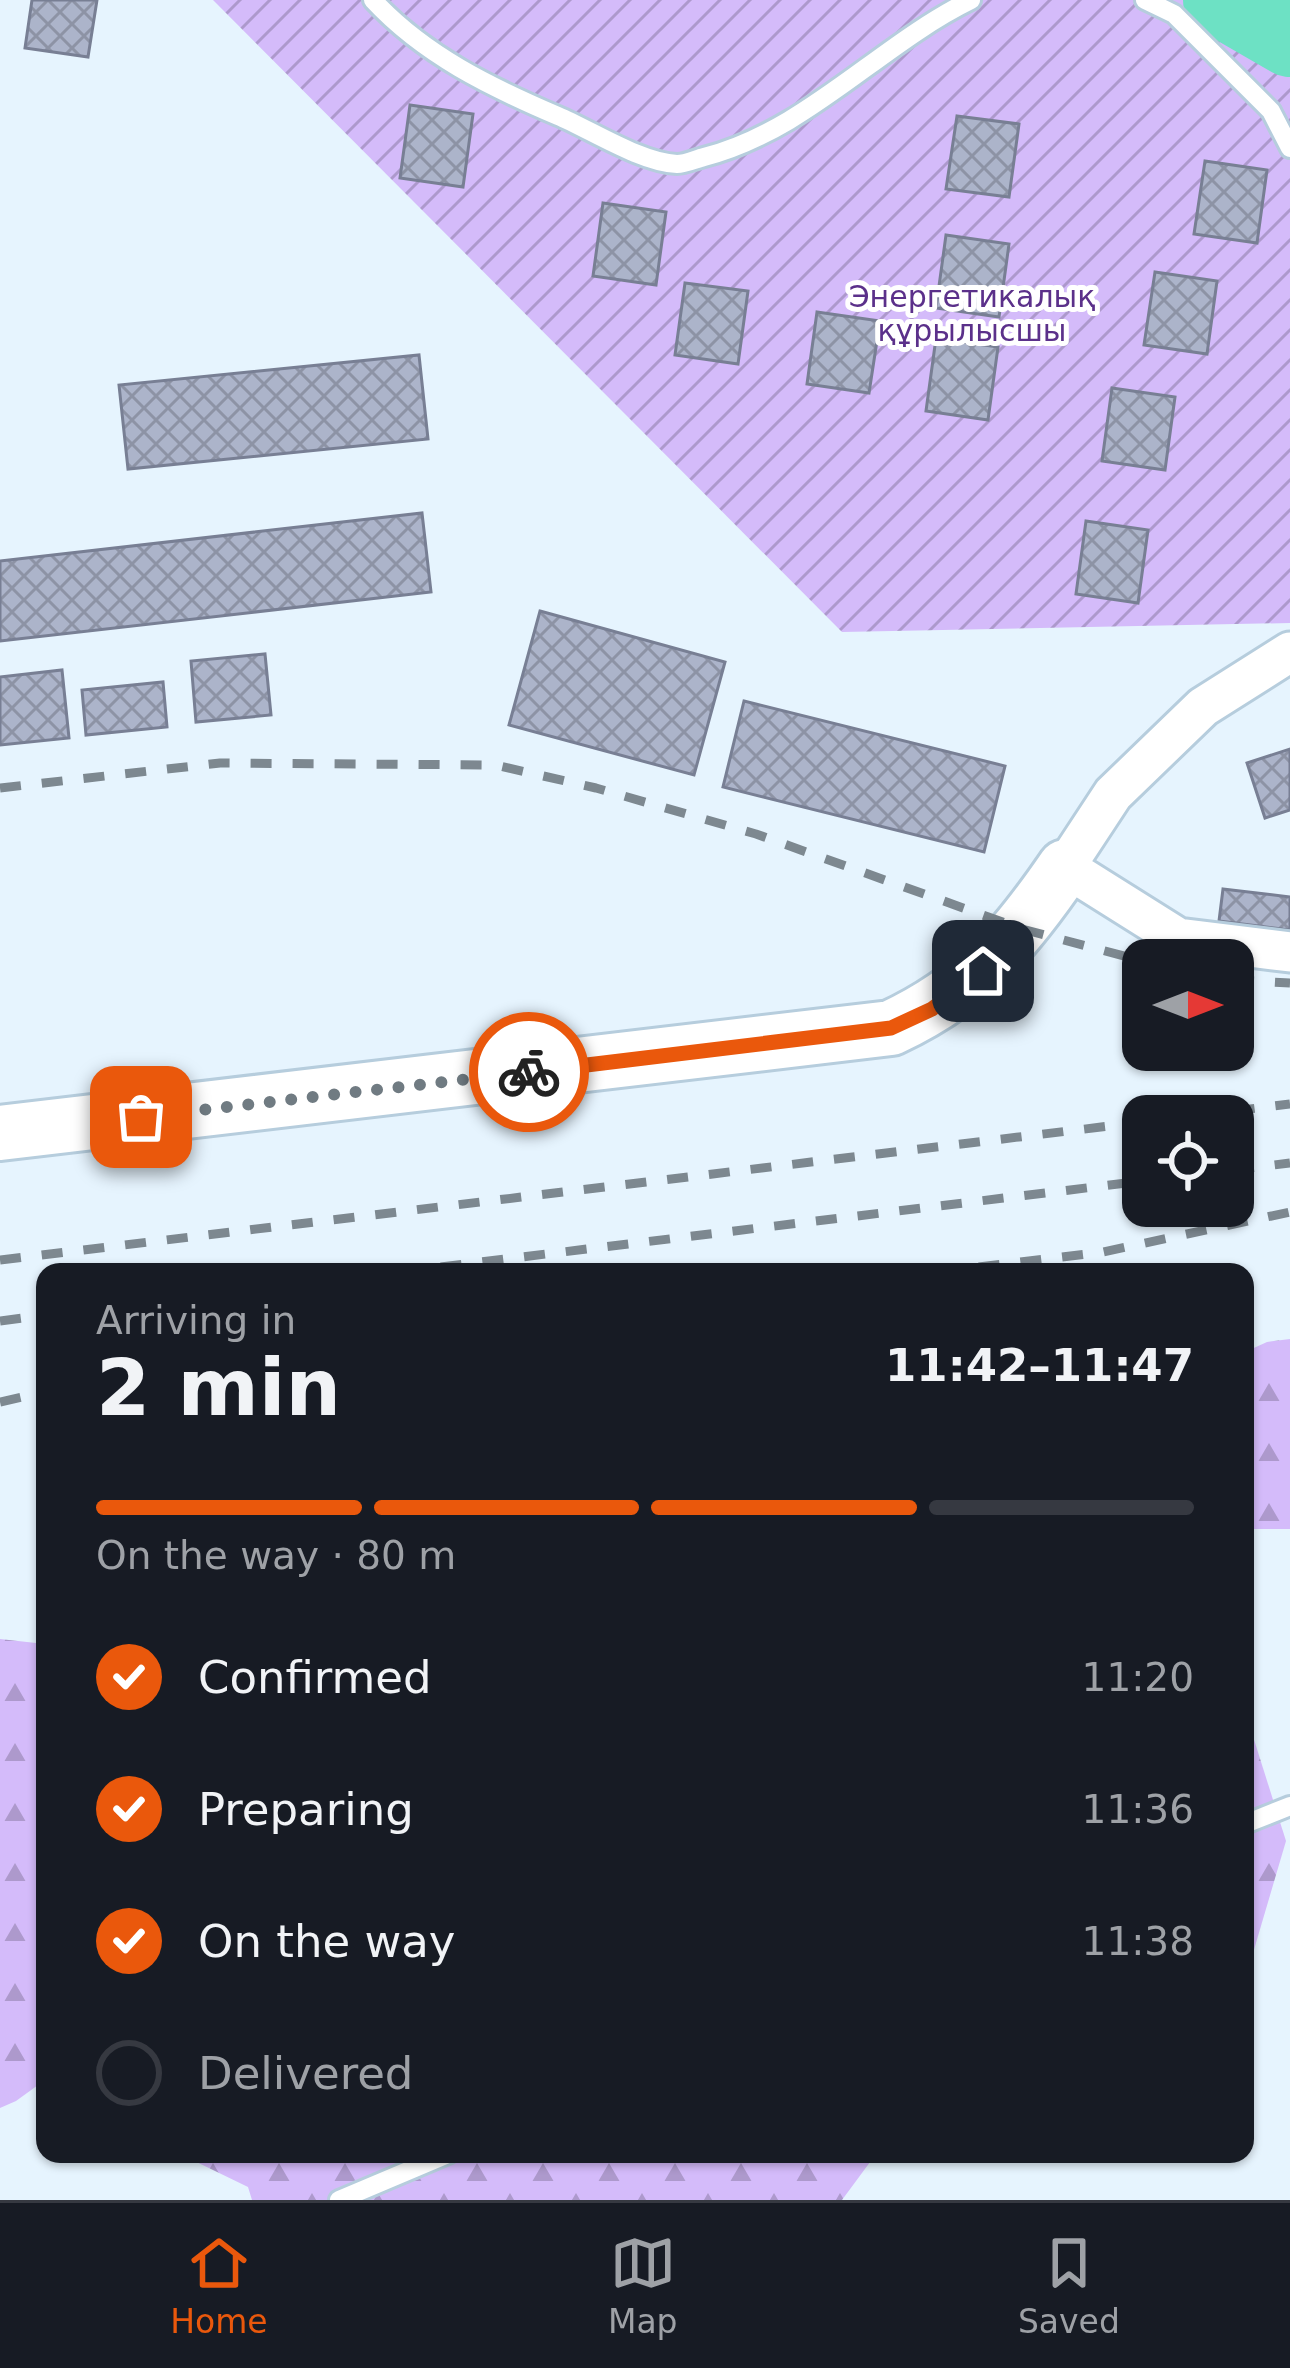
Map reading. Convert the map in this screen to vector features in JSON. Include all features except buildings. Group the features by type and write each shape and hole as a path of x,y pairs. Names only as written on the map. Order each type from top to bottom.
{"street":[{"path":"0,1133 891,1028 932,1009 983,971 1022,929 1113,794 1202,707 1290,652"},
{"path":"1065,867 1178,938 1290,952"}],"lane":[{"path":"374,0 395,24 457,69 634,151 677,164 728,151 796,115 946,12 971,0"},
{"path":"1145,0 1174,14 1271,111 1290,148"},
{"path":"1254,1820 1290,1806"},
{"path":"339,2200 427,2163"}],"green space":[{"name":"Энергетикалық құрылысшы","path":"213,0 1290,0 1290,623 842,632"},
{"path":"1290,1339 1290,1529 1254,1529 1254,1348"},
{"path":"0,1639 36,1643 36,2087 0,2108"},
{"path":"1254,1740 1286,1841 1254,1950"},
{"path":"199,2163 869,2163 842,2200 252,2200 248,2187"}],"waterway":[{"path":"1219,0 1290,41"}],"railway":[{"path":"0,788 220,763 495,765 756,834 1022,929 1122,955"},
{"path":"1254,981 1290,983"},
{"path":"1254,1108 1290,1104"},
{"path":"0,1260 1122,1125"},
{"path":"1254,1167 1290,1163"},
{"path":"473,1263 1122,1184"},
{"path":"1012,1263 1103,1252 1290,1212"},
{"path":"0,1321 36,1316"},
{"path":"0,1402 36,1394"}],"way so far":[{"path":"141,1117 529,1072"}],"route":[{"path":"529,1072 891,1028 932,1009 983,971"}]}
